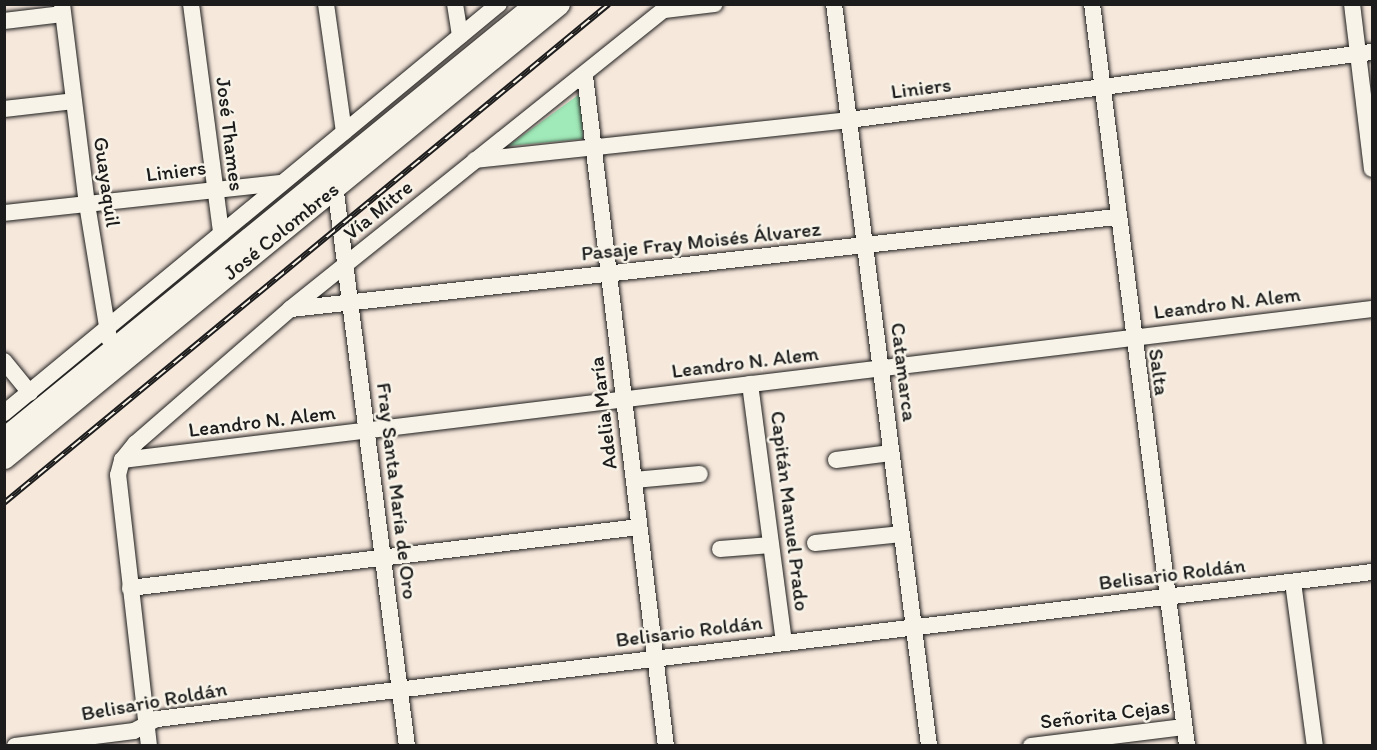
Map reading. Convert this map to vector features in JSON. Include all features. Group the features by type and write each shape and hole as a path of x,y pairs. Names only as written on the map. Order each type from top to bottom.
{"main road":[{"name":"José Colombres","path":"334,178 535,4"},
{"name":"José Colombres","path":"4,438 114,346 559,4"},
{"name":"José Colombres","path":"4,459 114,346"}],"street":[{"name":"José Thames","path":"191,4 221,233"},
{"path":"326,4 344,132"},
{"path":"455,4 460,36"},
{"name":"José Colombres","path":"4,413 30,393 114,346 221,233 500,4"},
{"path":"667,8 715,4"},
{"name":"Catamarca","path":"834,4 928,746"},
{"name":"Salta","path":"1092,4 1116,217 1187,746"},
{"path":"1352,4 1365,53 1372,169"},
{"name":"Vía Mitre","path":"122,460 136,443 290,309 667,8"},
{"path":"4,21 62,9"},
{"name":"Guayaquil","path":"62,9 87,204 114,346"},
{"name":"Liniers","path":"474,160 849,120 1102,89 1365,53"},
{"name":"Adelia María","path":"585,75 666,746"},
{"path":"4,110 74,100"},
{"name":"Fray Santa María de Oro","path":"334,178 348,264 366,431 407,746"},
{"name":"Liniers","path":"4,213 281,183"},
{"name":"Pasaje Fray Moisés Álvarez","path":"290,309 1116,217"},
{"name":"Leandro N. Alem","path":"122,460 1372,309"},
{"path":"4,361 30,393"},
{"name":"Capitán Manuel Prado","path":"750,384 784,643"},
{"path":"836,460 891,453"},
{"path":"122,460 118,475 149,746"},
{"path":"634,480 700,474"},
{"path":"130,588 639,528"},
{"path":"815,543 902,534"},
{"path":"720,549 771,545"},
{"name":"Belisario Roldán","path":"15,746 134,731 157,719 1372,572"},
{"path":"1293,582 1315,746"},
{"name":"Señorita Cejas","path":"1031,746 1184,727"}],"green space":[{"path":"581,93 583,139 508,146"}],"railway":[{"path":"4,503 609,4"}]}
